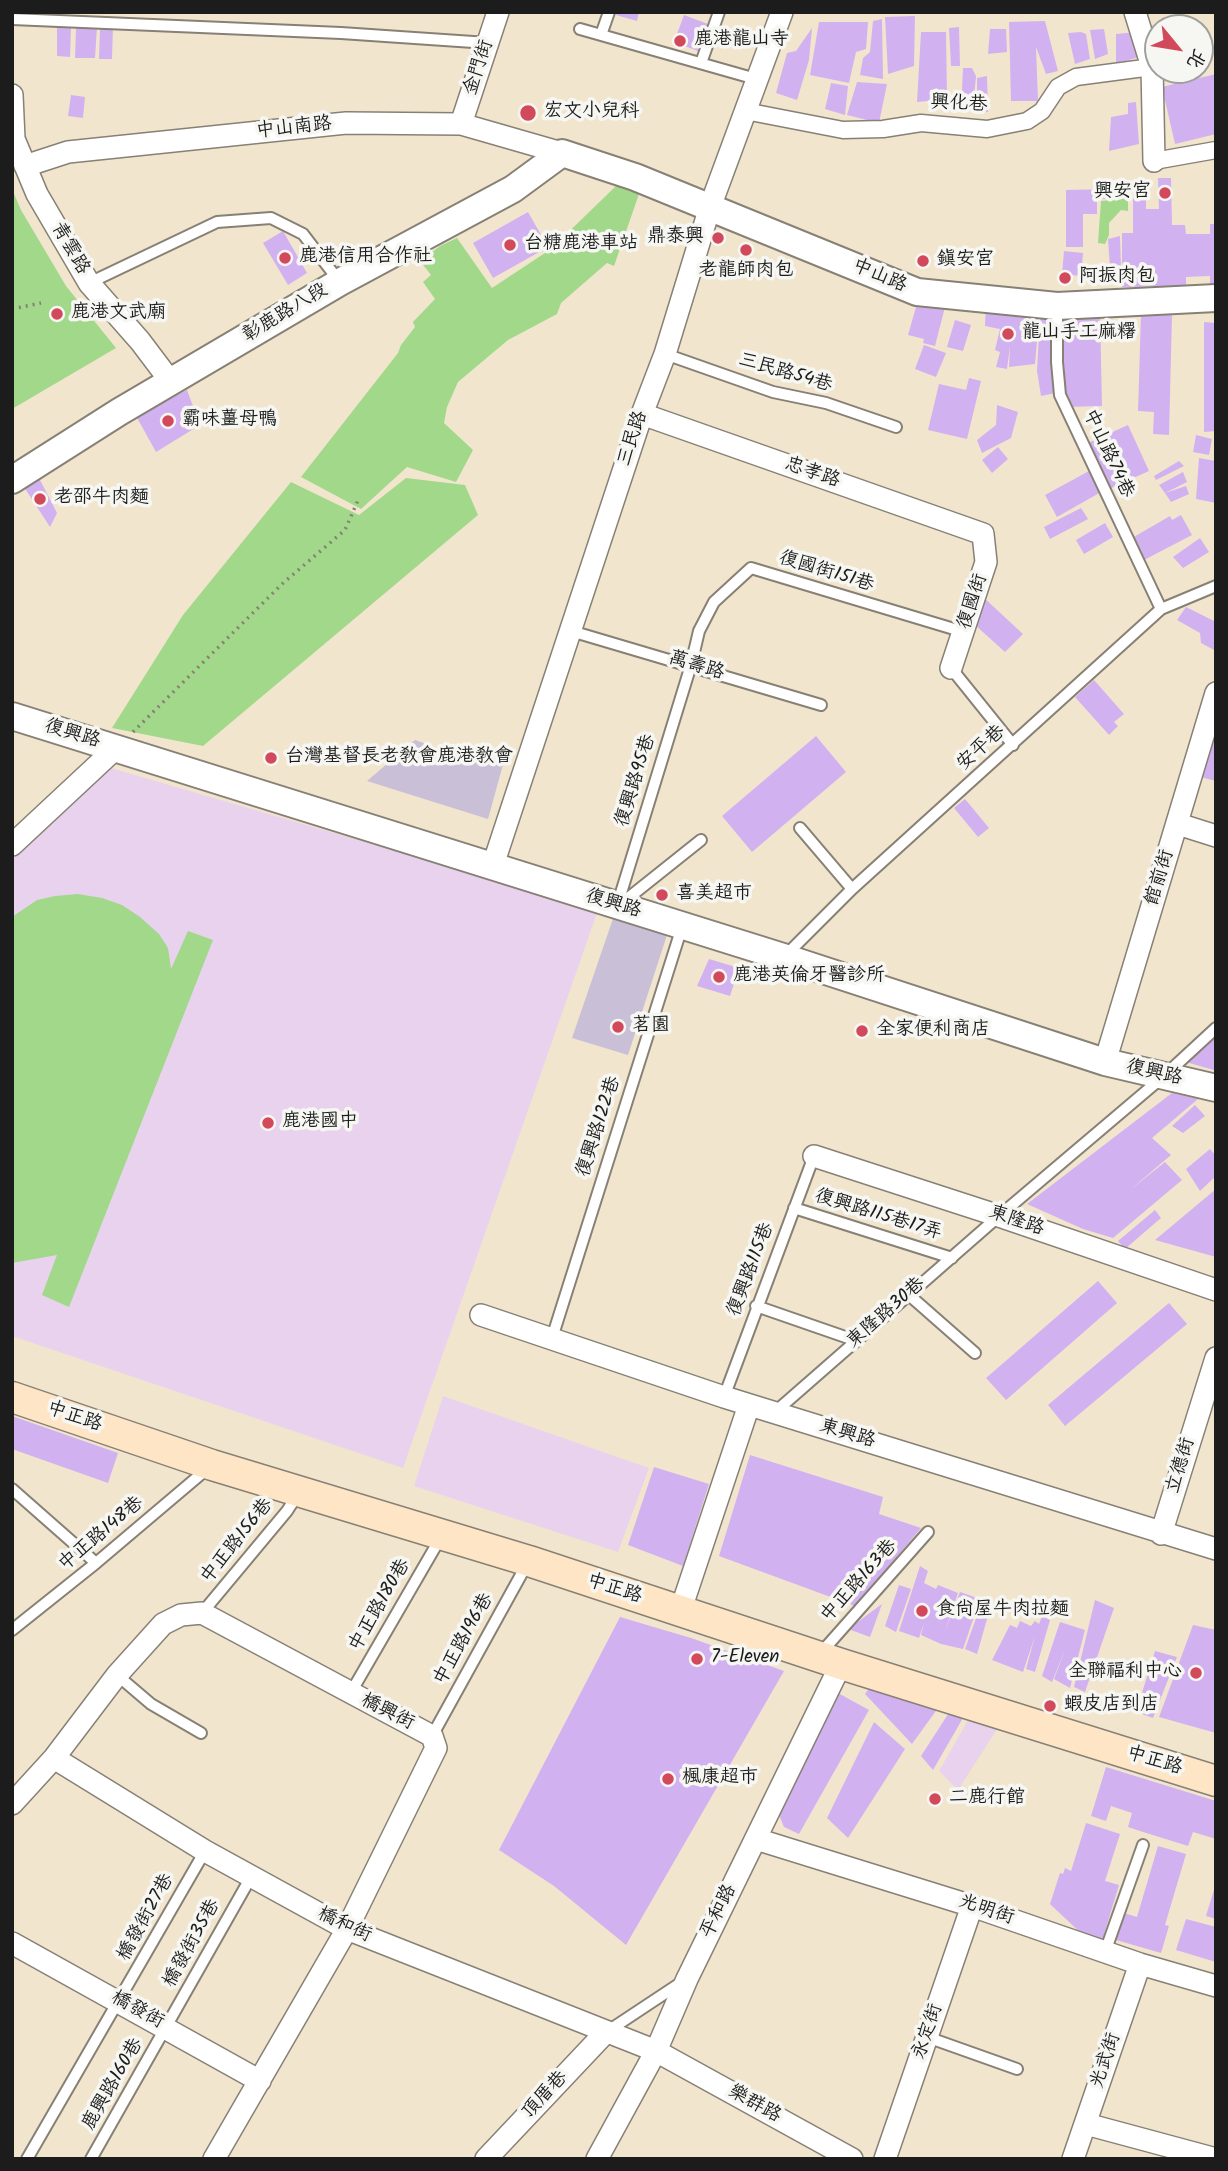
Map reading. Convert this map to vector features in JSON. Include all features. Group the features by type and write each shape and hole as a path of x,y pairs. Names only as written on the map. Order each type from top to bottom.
{"main road":[{"name":"中正路","path":"12,1397 212,1465 529,1562 829,1660 1216,1781"}],"street":[{"name":"金門街","path":"461,124 498,12"},
{"name":"三民路","path":"492,868 642,414 665,354 710,206 782,12"},
{"path":"1135,12 1144,41"},
{"name":"興化巷","path":"745,111 843,130 883,129 921,123 986,130 1027,121 1042,111 1058,87 1076,77 1144,68"},
{"path":"1152,84 1154,161 1216,150"},
{"name":"青雲路","path":"12,95 13,139 37,194 89,283 140,341 171,382"},
{"name":"中山南路","path":"25,166 68,152 346,123 461,124 562,153"},
{"name":"中山路","path":"562,153 710,206 917,292 1057,306 1216,298"},
{"name":"彰鹿路八段","path":"12,480 340,282 513,188 562,153"},
{"name":"忠孝路","path":"642,414 983,534"},
{"name":"復國街","path":"951,668 986,562 983,534"},
{"name":"館前街","path":"1105,1062 1216,693"},
{"name":"復興路","path":"12,716 783,957 1105,1062 1216,1088"},
{"path":"12,845 116,748"},
{"path":"1178,824 1216,836"},
{"name":"東隆路","path":"814,1156 1216,1290"},
{"name":"東興路","path":"481,1315 749,1405 1216,1549"},
{"name":"立德街","path":"1161,1534 1216,1358"},
{"path":"680,1612 749,1405"},
{"path":"12,1804 54,1758 117,1675 163,1624 181,1615 202,1613"},
{"name":"橋興街","path":"202,1613 432,1737 436,1748 347,1930 215,2159"},
{"name":"平和路","path":"597,2159 656,2051 687,1979 756,1839 829,1660"},
{"name":"橋和街","path":"54,1758 205,1852 347,1930 656,2051"},
{"name":"光明街","path":"756,1839 972,1906 1140,1964 1216,1986"},
{"name":"永定街","path":"885,2159 972,1906"},
{"name":"橋發街","path":"12,1943 260,2081"},
{"name":"光武街","path":"1073,2159 1140,1964"},
{"name":"頂厝巷","path":"486,2159 605,2033"},
{"name":"樂群路","path":"656,2051 852,2159"},
{"path":"1086,2124 1215,2158"}],"lane":[{"path":"601,35 609,12"},
{"path":"701,63 719,12"},
{"path":"12,19 327,32 488,43"},
{"path":"580,29 756,79"},
{"path":"89,283 216,222 271,218 303,234 340,282"},
{"name":"中山路74巷","path":"1057,306 1060,395 1161,610"},
{"name":"三民路54巷","path":"665,354 773,392 826,403 895,427"},
{"name":"復國街151巷","path":"691,665 699,631 714,602 751,568 964,632"},
{"name":"安平巷","path":"783,957 852,889 1161,610 1216,586"},
{"name":"萬壽路","path":"570,631 821,705"},
{"name":"復興路95巷","path":"617,907 691,665"},
{"path":"951,668 1013,745"},
{"path":"800,828 852,889"},
{"path":"617,907 701,840"},
{"name":"復興路122巷","path":"552,1338 682,926"},
{"name":"東隆路30巷","path":"775,1412 1216,1028"},
{"name":"復興路115巷","path":"724,1397 814,1156"},
{"name":"復興路115巷17弄","path":"794,1208 951,1258"},
{"path":"909,1295 975,1353"},
{"path":"756,1306 856,1341"},
{"name":"中正路148巷","path":"12,1630 212,1465"},
{"path":"12,1489 96,1563"},
{"name":"中正路156巷","path":"202,1613 299,1492"},
{"name":"中正路163巷","path":"829,1660 928,1532"},
{"name":"中正路180巷","path":"350,1694 443,1535"},
{"name":"中正路196巷","path":"432,1737 529,1562"},
{"path":"117,1675 151,1704 201,1732"},
{"path":"1105,1952 1143,1845"},
{"name":"橋發街27巷","path":"27,2159 205,1852"},
{"name":"橋發街35巷","path":"167,2028 250,1877"},
{"path":"605,2033 687,1979"},
{"name":"鹿興路160巷","path":"91,2159 167,2028"},
{"path":"927,2037 1017,2069"}],"path":[{"path":"12,309 41,303"},
{"path":"116,748 282,584 345,530 359,498"}],"shaded area":[{"path":"415,740 438,748 453,745 504,761 488,819 367,781"},
{"name":"鹿港國中","path":"111,768 598,910 403,1468 12,1336 12,860"},
{"path":"617,907 668,932 628,1055 572,1038"},
{"path":"443,1396 649,1468 618,1552 414,1486"},
{"path":"972,1713 1001,1723 958,1790 939,1771"}],"green space":[{"path":"1115,182 1128,185 1128,211 1121,210 1109,223 1109,235 1105,244 1098,243 1101,201 1112,200"},
{"path":"617,185 639,194 614,266 607,263 561,303 557,314 508,340 458,382 447,407 444,423 473,450 456,482 407,467 361,509 301,477 398,353 415,327 413,322 435,299 423,282 431,275 420,261 440,246 457,238 492,288 551,249"},
{"path":"12,189 21,210 66,286 116,348 12,409"},
{"path":"406,478 465,485 478,515 203,746 112,728 183,615 291,482 359,515"},
{"path":"78,894 122,905 140,917 159,934 168,948 171,969 188,931 213,940 69,1307 42,1295 57,1255 12,1263 12,917 37,900"}],"building":[{"path":"617,12 639,12 637,21 616,15"},
{"path":"684,15 708,24 698,51 674,42"},
{"path":"915,16 914,66 888,74 885,17"},
{"path":"882,19 883,79 860,75 863,58 870,52 873,21"},
{"path":"1045,21 1058,71 1046,74 1036,47 1038,101 1011,101 1009,22"},
{"path":"819,22 868,22 866,49 856,52 849,83 810,75"},
{"path":"57,26 71,27 70,57 57,56"},
{"path":"113,26 112,59 99,59 100,27"},
{"path":"76,27 97,27 95,58 75,58"},
{"path":"959,27 960,66 951,66 949,28"},
{"path":"812,28 809,60 797,100 776,93 787,53 796,51"},
{"path":"990,29 1006,29 1007,52 988,54"},
{"path":"1104,29 1108,54 1095,59 1090,30"},
{"path":"921,32 946,32 947,99 917,102"},
{"path":"1138,32 1142,56 1116,64 1116,34"},
{"path":"1068,33 1086,34 1090,59 1075,64"},
{"path":"963,68 972,68 976,76 973,109 961,110"},
{"path":"1214,74 1216,134 1175,144 1162,87 1174,84 1214,84"},
{"path":"987,76 988,112 977,111 977,78"},
{"path":"857,82 887,84 879,123 847,115"},
{"path":"831,83 848,86 845,115 825,109"},
{"path":"71,95 85,97 83,118 68,116"},
{"path":"1136,102 1139,144 1109,151 1111,117 1128,114 1128,103"},
{"path":"1158,178 1171,178 1172,225 1185,225 1186,234 1210,234 1210,224 1216,224 1216,284 1210,284 1210,276 1186,277 1186,286 1122,287 1122,233 1133,233 1133,190 1146,190 1146,209 1159,209"},
{"path":"1110,189 1110,199 1097,199 1097,214 1083,214 1083,247 1066,247 1066,190"},
{"name":"台糖鹿港車站","path":"528,212 548,247 493,278 473,243"},
{"name":"鹿港信用合作社","path":"283,231 307,273 288,285 263,243"},
{"path":"1120,236 1121,268 1110,268 1108,239"},
{"path":"1064,251 1083,253 1081,276 1062,274"},
{"path":"918,300 945,307 935,346 923,343 924,339 908,335"},
{"path":"986,306 1040,307 1035,364 1009,367 1010,346 1007,369 996,367 1000,352 995,350 1000,329 985,326"},
{"path":"1100,314 1102,406 1065,407 1063,315"},
{"path":"1141,314 1172,315 1169,435 1153,434 1154,412 1138,411"},
{"path":"1040,316 1053,316 1051,367 1056,393 1041,396 1037,371"},
{"path":"955,320 971,325 963,351 947,347"},
{"path":"1204,322 1216,323 1216,431 1204,432"},
{"path":"924,345 946,353 936,377 915,369"},
{"path":"969,378 981,381 967,439 928,430 939,384 966,390"},
{"name":"霸味薑母鴨","path":"187,390 200,425 156,452 136,416"},
{"path":"997,405 1018,412 1011,438 982,453 977,440 996,425"},
{"path":"1128,425 1149,471 1109,489 1088,443"},
{"path":"1196,435 1212,439 1209,455 1193,452"},
{"path":"998,447 1008,459 992,473 982,460"},
{"path":"1199,458 1216,461 1216,503 1196,499"},
{"path":"1179,461 1184,466 1156,480 1154,476"},
{"path":"1089,471 1101,492 1057,517 1045,495"},
{"path":"1183,472 1187,482 1165,493 1159,485"},
{"name":"老邵牛肉麵","path":"39,478 57,513 50,527 22,484"},
{"path":"1186,486 1189,494 1171,502 1165,493"},
{"path":"1081,508 1088,519 1050,539 1044,527"},
{"path":"1181,515 1192,535 1144,560 1132,538 1170,516 1172,520"},
{"path":"1105,523 1113,537 1084,554 1076,540"},
{"path":"1200,538 1209,552 1183,568 1173,557"},
{"path":"982,596 1023,634 1005,652 974,624"},
{"path":"1186,607 1216,622 1216,651 1201,643 1200,633 1177,620"},
{"path":"1094,680 1124,714 1114,722 1118,726 1109,735 1075,697"},
{"path":"1216,723 1216,781 1193,775"},
{"path":"816,736 846,772 752,852 722,816"},
{"path":"965,799 989,828 978,837 954,808"},
{"name":"鹿港英倫牙醫診所","path":"709,959 739,968 730,996 697,986"},
{"path":"1216,1032 1214,1070 1182,1061"},
{"path":"1172,1093 1198,1099 1152,1138 1171,1155 1130,1190 1165,1162 1182,1180 1113,1238 1083,1229 1027,1204"},
{"path":"1195,1105 1205,1116 1183,1133 1172,1126"},
{"path":"1210,1149 1216,1156 1216,1176 1200,1191 1186,1169"},
{"path":"1216,1189 1216,1257 1155,1240"},
{"path":"1155,1210 1161,1218 1125,1249 1118,1241"},
{"path":"1098,1281 1117,1303 1006,1400 986,1378"},
{"path":"1169,1303 1187,1324 1065,1426 1048,1405"},
{"path":"12,1416 118,1453 108,1483 12,1449"},
{"path":"750,1455 883,1497 879,1514 921,1528 855,1606 719,1556"},
{"path":"654,1467 709,1484 683,1566 628,1545"},
{"path":"920,1566 928,1571 924,1583 936,1589 938,1585 958,1593 945,1631 960,1592 980,1599 963,1649 941,1644 921,1635 924,1623 919,1638 899,1631"},
{"path":"899,1585 911,1589 896,1632 885,1626"},
{"path":"983,1599 992,1602 977,1654 965,1649"},
{"path":"1095,1600 1114,1608 1085,1692 1074,1687"},
{"path":"882,1604 870,1637 848,1629"},
{"path":"1042,1616 1050,1620 1035,1672 1026,1669 1035,1636 1023,1672 992,1660 1010,1625 1017,1628 1020,1621 1031,1626 1035,1621 1039,1624"},
{"name":"楓康超市","path":"620,1617 691,1638 784,1671 626,1945 554,1886 499,1850"},
{"path":"1060,1622 1085,1630 1070,1688 1054,1679 1066,1647 1052,1682 1042,1676"},
{"name":"全聯福利中心","path":"1193,1625 1216,1630 1216,1733 1159,1717"},
{"path":"1155,1651 1177,1657 1153,1718 1136,1712"},
{"path":"873,1683 938,1708 912,1744 865,1694"},
{"path":"838,1693 869,1710 799,1834 784,1827 777,1810"},
{"path":"954,1705 967,1711 933,1770 921,1756"},
{"path":"874,1722 905,1749 848,1838 827,1818"},
{"path":"1106,1767 1216,1801 1216,1839 1193,1832 1188,1846 1140,1831 1128,1827 1132,1813 1111,1806 1106,1821 1091,1816"},
{"path":"1086,1823 1120,1834 1105,1881 1119,1885 1102,1941 1084,1936 1050,1904 1060,1873 1063,1874 1065,1868 1071,1871"},
{"path":"1158,1846 1186,1854 1165,1925 1169,1926 1161,1953 1116,1940 1124,1913 1137,1917"},
{"path":"1216,1883 1216,1919 1206,1916"},
{"path":"1186,1919 1216,1927 1216,1962 1176,1950"}],"place":[{"name":"鹿港龍山寺","path":"680,41"},
{"name":"宏文小兒科","path":"528,113"},
{"name":"興安宮","path":"1165,193"},
{"name":"鼎泰興","path":"718,238"},
{"name":"台糖鹿港車站","path":"510,245"},
{"name":"老龍師肉包","path":"746,250"},
{"name":"鹿港信用合作社","path":"285,258"},
{"name":"鎮安宮","path":"923,261"},
{"name":"阿振肉包","path":"1065,278"},
{"name":"鹿港文武廟","path":"57,314"},
{"name":"龍山手工麻糬","path":"1008,334"},
{"name":"霸味薑母鴨","path":"168,421"},
{"name":"老邵牛肉麵","path":"40,499"},
{"name":"台灣基督長老教會鹿港教會","path":"271,758"},
{"name":"喜美超市","path":"662,895"},
{"name":"鹿港英倫牙醫診所","path":"719,977"},
{"name":"茗園","path":"618,1027"},
{"name":"全家便利商店","path":"862,1031"},
{"name":"鹿港國中","path":"268,1123"},
{"name":"食尚屋牛肉拉麵","path":"922,1611"},
{"name":"7-Eleven","path":"697,1659"},
{"name":"全聯福利中心","path":"1196,1673"},
{"name":"蝦皮店到店","path":"1050,1706"},
{"name":"楓康超市","path":"668,1779"},
{"name":"二鹿行館","path":"935,1799"}]}
